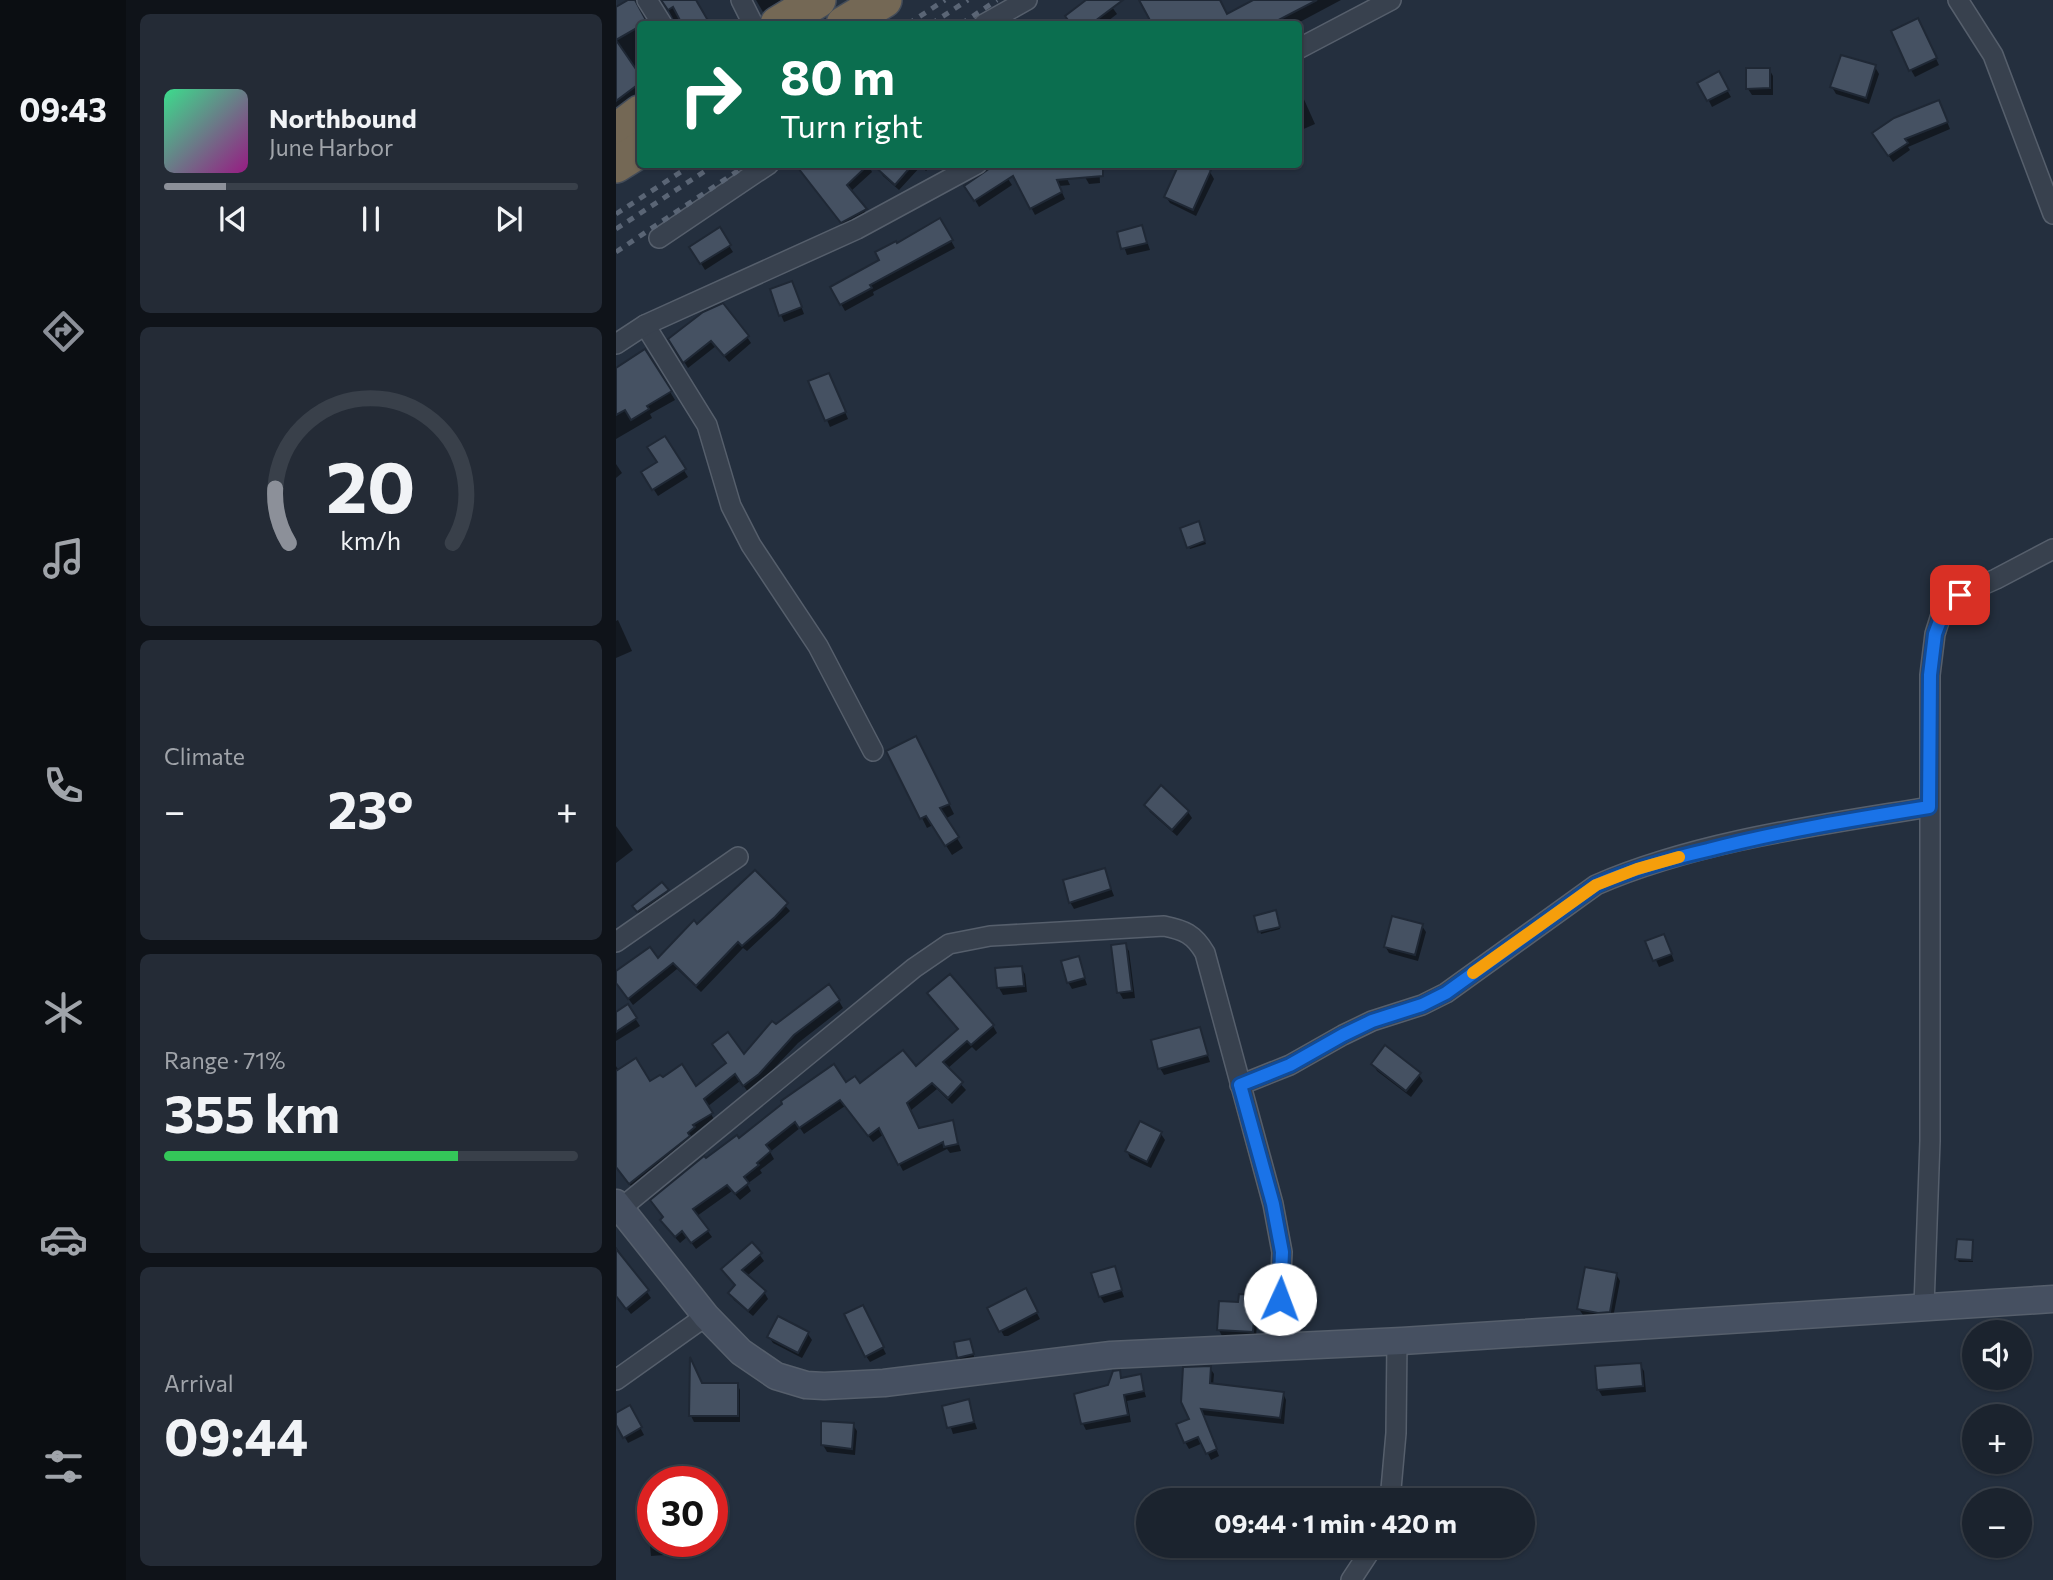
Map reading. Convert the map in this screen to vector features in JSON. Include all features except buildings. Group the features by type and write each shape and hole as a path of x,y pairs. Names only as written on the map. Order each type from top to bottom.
{"highway":[{"path":"783,21 818,0"},
{"path":"849,21 884,0"},
{"path":"616,131 637,115"},
{"path":"616,165 637,152"}],"main road":[{"path":"618,1206 706,1316 741,1352 761,1368 790,1381 824,1386 897,1382 1111,1355 1397,1341 2053,1299"}],"street":[{"path":"647,0 660,21"},
{"path":"741,0 752,21"},
{"path":"989,21 1027,0"},
{"path":"1302,47 1391,0"},
{"path":"1958,0 1993,55 2045,169 2053,214"},
{"path":"659,238 763,168"},
{"path":"616,344 645,325 857,229 970,168"},
{"path":"645,325 707,425 731,506 746,535 818,646 873,751"},
{"path":"1924,1306 1930,1128 1930,675 1935,634 1941,618 1960,595 2053,549"},
{"path":"1240,1085 1290,1065 1372,1021 1422,1005 1446,993 1596,885 1622,874 1651,864 1804,827 1929,807"},
{"path":"616,942 738,857"},
{"path":"618,1206 914,968 949,944 990,936 1137,927 1164,926 1185,930 1197,939 1205,953 1273,1204 1282,1252 1278,1347"},
{"path":"616,1380 706,1316"},
{"path":"1391,1488 1397,1341"},
{"path":"1350,1580 1365,1558"}],"railway":[{"path":"913,21 945,0"},
{"path":"936,21 968,0"},
{"path":"966,21 997,0"},
{"path":"616,214 687,168"},
{"path":"616,229 710,168"},
{"path":"616,252 742,168"}],"slow traffic":[{"path":"1473,973 1596,885 1651,864 1679,857"}],"route":[{"path":"1280,1299 1282,1252 1273,1204 1240,1085 1290,1065 1372,1021 1422,1005 1446,993 1596,885 1622,874 1651,864 1804,827 1929,807 1930,675 1935,634 1941,618 1960,595"}]}
